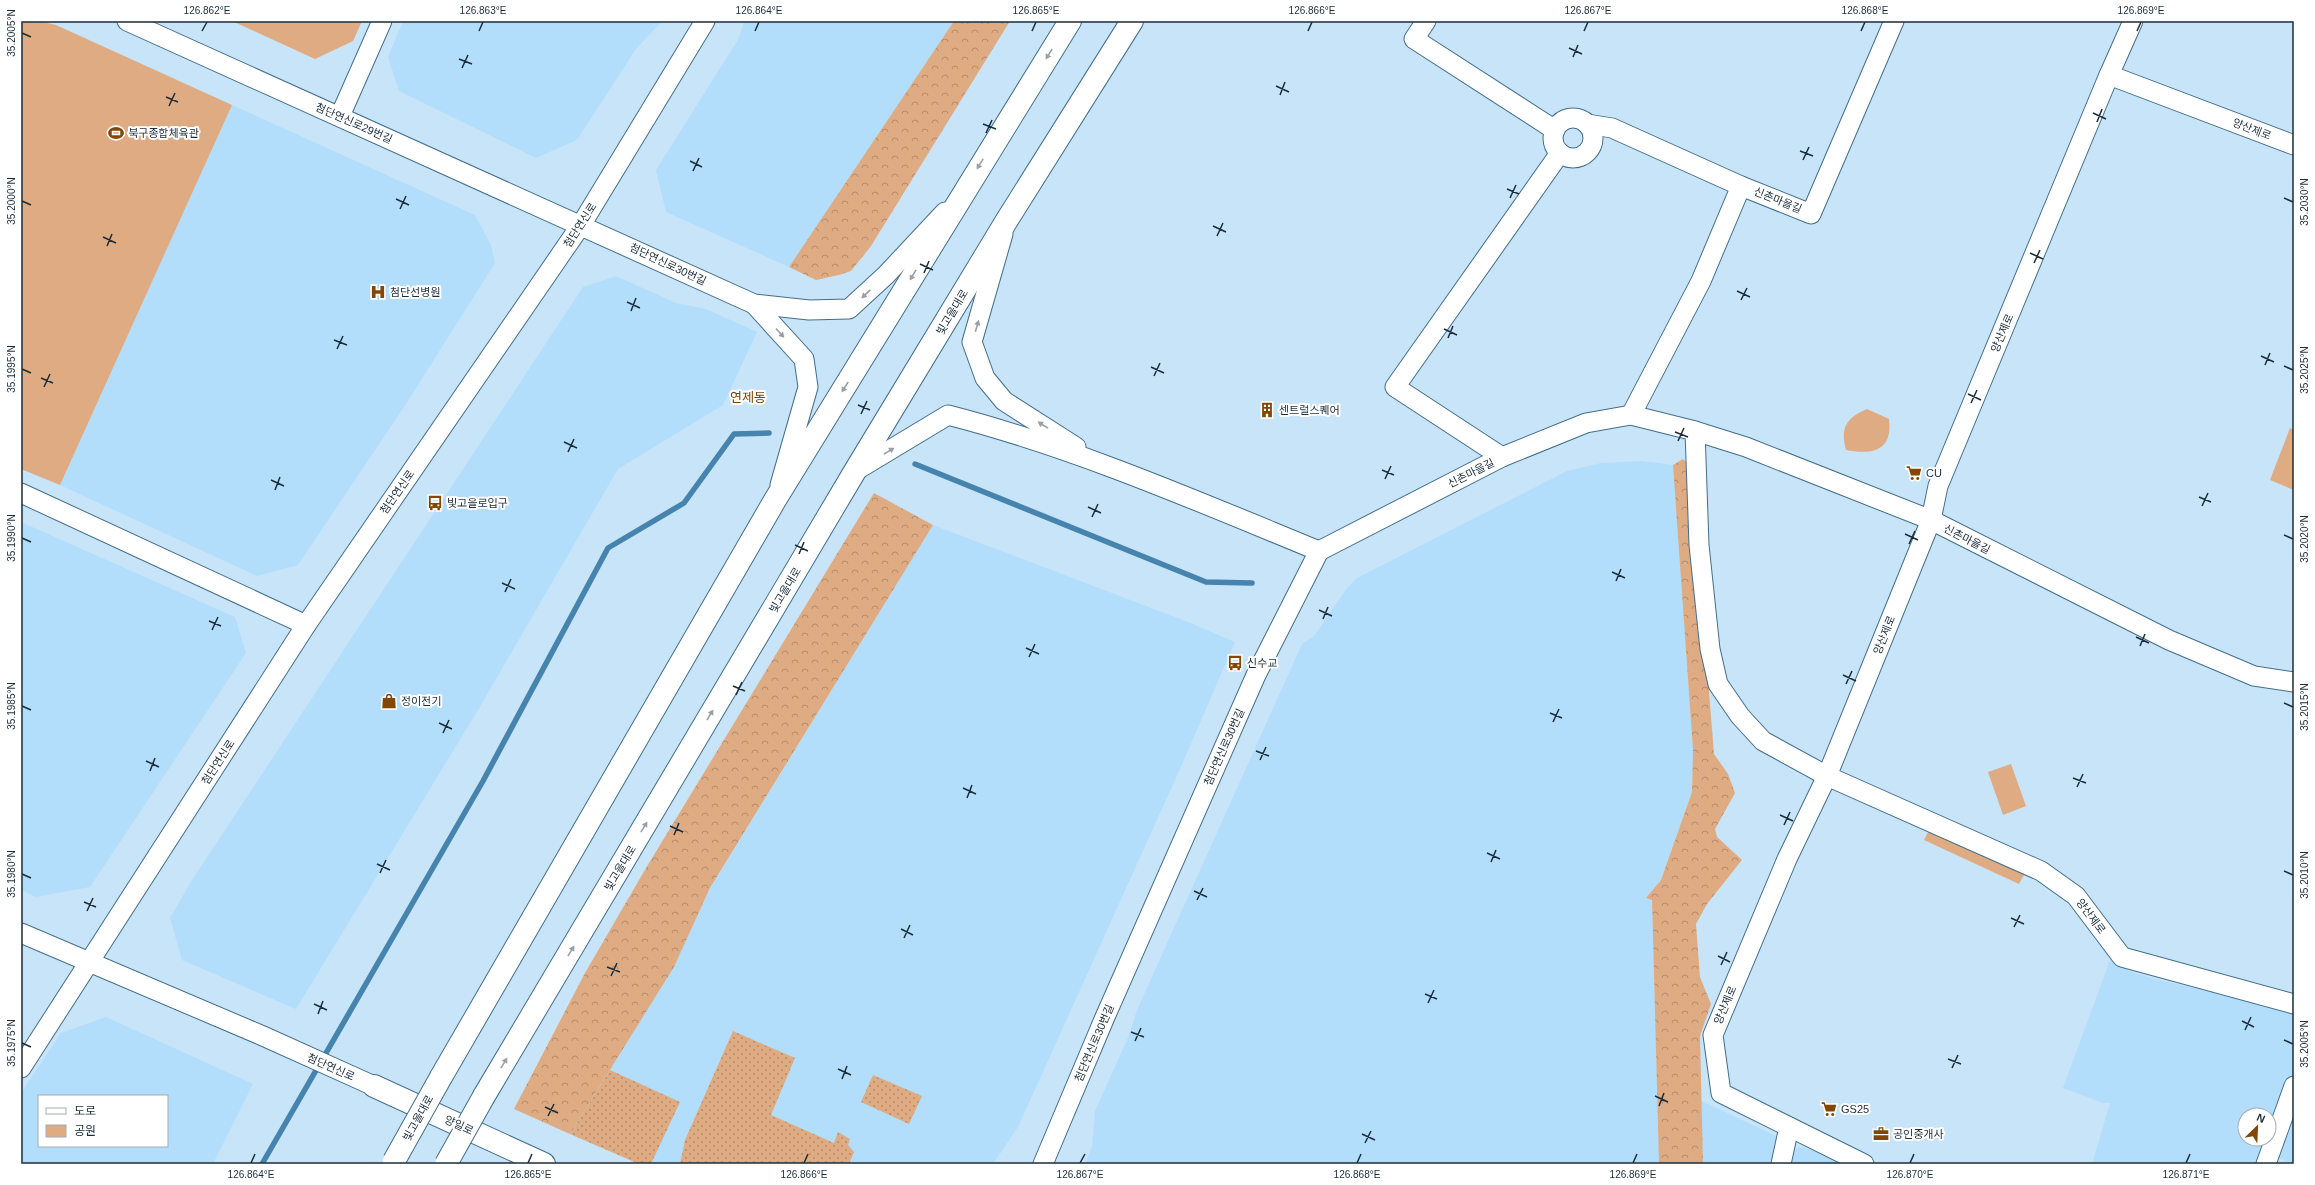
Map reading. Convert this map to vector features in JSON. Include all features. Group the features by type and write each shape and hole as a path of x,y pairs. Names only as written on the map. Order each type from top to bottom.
{"main road":[{"name":"빛고을대로","path":"393,1163 441,1077 775,500 961,195 1070,21"},
{"name":"빛고을대로","path":"446,1164 484,1096 855,471 1007,220 1133,21"},
{"name":"양일로","path":"374,1086 544,1164"}],"street":[{"name":"첨단연신로29번길","path":"128,21 581,225"},
{"path":"340,116 382,21"},
{"name":"첨단연신로","path":"89,964 306,625 581,225 705,21"},
{"path":"1426,21 1414,38 1555,130"},
{"name":"신촌마을길","path":"1632,415 1701,281 1741,186 1811,214 1894,21"},
{"path":"2109,75 2133,21"},
{"name":"양산제로","path":"1864,1164 1721,1094 1713,1035 1787,859 1827,776 1931,520 1938,486 2109,75 2294,145"},
{"path":"1587,124 1593,136 1589,149 1584,154 1572,158 1560,153 1553,142 1555,130 1558,124 1569,118 1576,118 1587,124 1612,128 1741,186"},
{"path":"1502,458 1395,386 1560,153"},
{"path":"754,304 809,310 849,309 886,276 961,195"},
{"path":"1007,220 972,342 985,378 1004,401 1099,461"},
{"name":"첨단연신로30번길","path":"581,225 754,304"},
{"path":"754,304 804,359 808,387 775,500"},
{"path":"855,471 948,415 995,427 1099,461 1319,551"},
{"name":"신촌마을길","path":"1319,551 1502,458 1586,423 1632,415 1695,431 1746,447 1931,520 2169,640 2254,676 2294,682"},
{"path":"1695,431 1699,545 1710,649 1718,684 1740,716 1763,740 1827,776"},
{"path":"21,493 306,625"},
{"name":"첨단연신로30번길","path":"1043,1164 1105,1016 1256,675 1319,551"},
{"name":"양산제로","path":"1827,776 2041,871 2076,896 2122,957 2294,1004"},
{"name":"첨단연신로","path":"21,933 89,964 263,1036 374,1086"},
{"path":"21,1068 89,964"},
{"path":"2266,1164 2294,1086"},
{"path":"1781,1164 1790,1127"}],"shaded area":[{"path":"403,21 662,21 636,49 577,140 536,158 399,91 388,57"},
{"path":"744,21 954,21 789,267 666,212 656,170 739,38"},
{"path":"232,105 475,215 491,245 495,263 406,404 298,565 257,576 60,485"},
{"path":"616,276 676,303 706,309 757,332 723,405 618,469 478,710 296,1009 182,960 170,918 192,880 583,287"},
{"path":"1642,461 1673,465 1674,467 1693,750 1692,792 1661,880 1647,897 1652,900 1659,1164 1085,1164 1092,1147 1095,1111 1127,1040 1137,1010 1302,644 1314,636 1347,588 1357,578 1567,471 1601,463"},
{"path":"21,522 235,617 246,653 90,887 36,897 21,890"},
{"path":"933,525 1188,622 1235,642 1180,769 1018,1127 993,1164 639,1164 570,1134 674,967 710,889"},
{"path":"2110,960 2131,972 2277,1008 2294,1015 2294,1068 2277,1119 2277,1107 2237,1107 2237,1147 2268,1147 2262,1164 2092,1164 2110,1103 2103,1103 2063,1088"},
{"path":"106,1017 253,1084 213,1164 21,1164 21,1093 61,1033"},
{"path":"1700,1100 1778,1137 1776,1164 1703,1164"},
{"path":"2294,1111 2294,1164 2278,1158"},
{"path":"1799,1147 1815,1151 1842,1164 1787,1164 1789,1153"}],"green space":[{"path":"21,21 38,21 56,25 232,105 60,485 21,469"},
{"path":"232,21 362,21 353,41 315,59"},
{"path":"954,21 1010,21 871,246 851,271 839,275 816,280 789,267"},
{"path":"1867,409 1889,419 1888,438 1884,444 1872,451 1864,452 1846,450 1844,430 1846,425 1854,416"},
{"path":"2290,428 2294,430 2294,490 2270,480"},
{"path":"1683,459 1691,467 1714,754 1728,774 1735,793 1715,829 1717,837 1742,860 1707,904 1696,924 1700,977 1711,1004 1700,1036 1703,1164 1659,1164 1652,900 1646,898 1661,880 1692,792 1693,750 1673,465"},
{"path":"874,493 933,525 710,888 674,967 570,1134 514,1109 585,973 646,868"},
{"path":"2011,764 2026,806 2003,815 1988,772"},
{"path":"1930,828 2025,873 2019,884 1924,840"},
{"path":"733,1031 795,1058 771,1115 834,1143 838,1132 850,1139 848,1145 854,1152 849,1164 680,1164 685,1140"},
{"path":"610,1070 680,1102 651,1164 639,1164 570,1134"},
{"path":"873,1075 922,1096 909,1124 861,1102"}],"waterway":[{"path":"262,1164 483,781 608,548 684,503 734,434 769,433"},
{"path":"915,464 1206,582 1252,583"}],"place":[{"name":"북구종합체육관","path":"116,133"},
{"name":"첨단선병원","path":"378,292"},
{"name":"센트럴스퀘어","path":"1267,410"},
{"name":"CU","path":"1914,473"},
{"name":"빛고을로입구","path":"435,503"},
{"name":"신수교","path":"1235,663"},
{"name":"정이전기","path":"389,701"},
{"name":"GS25","path":"1829,1109"},
{"name":"공인중개사","path":"1881,1134"}],"district":[{"name":"연제동","path":"748,397"}]}
